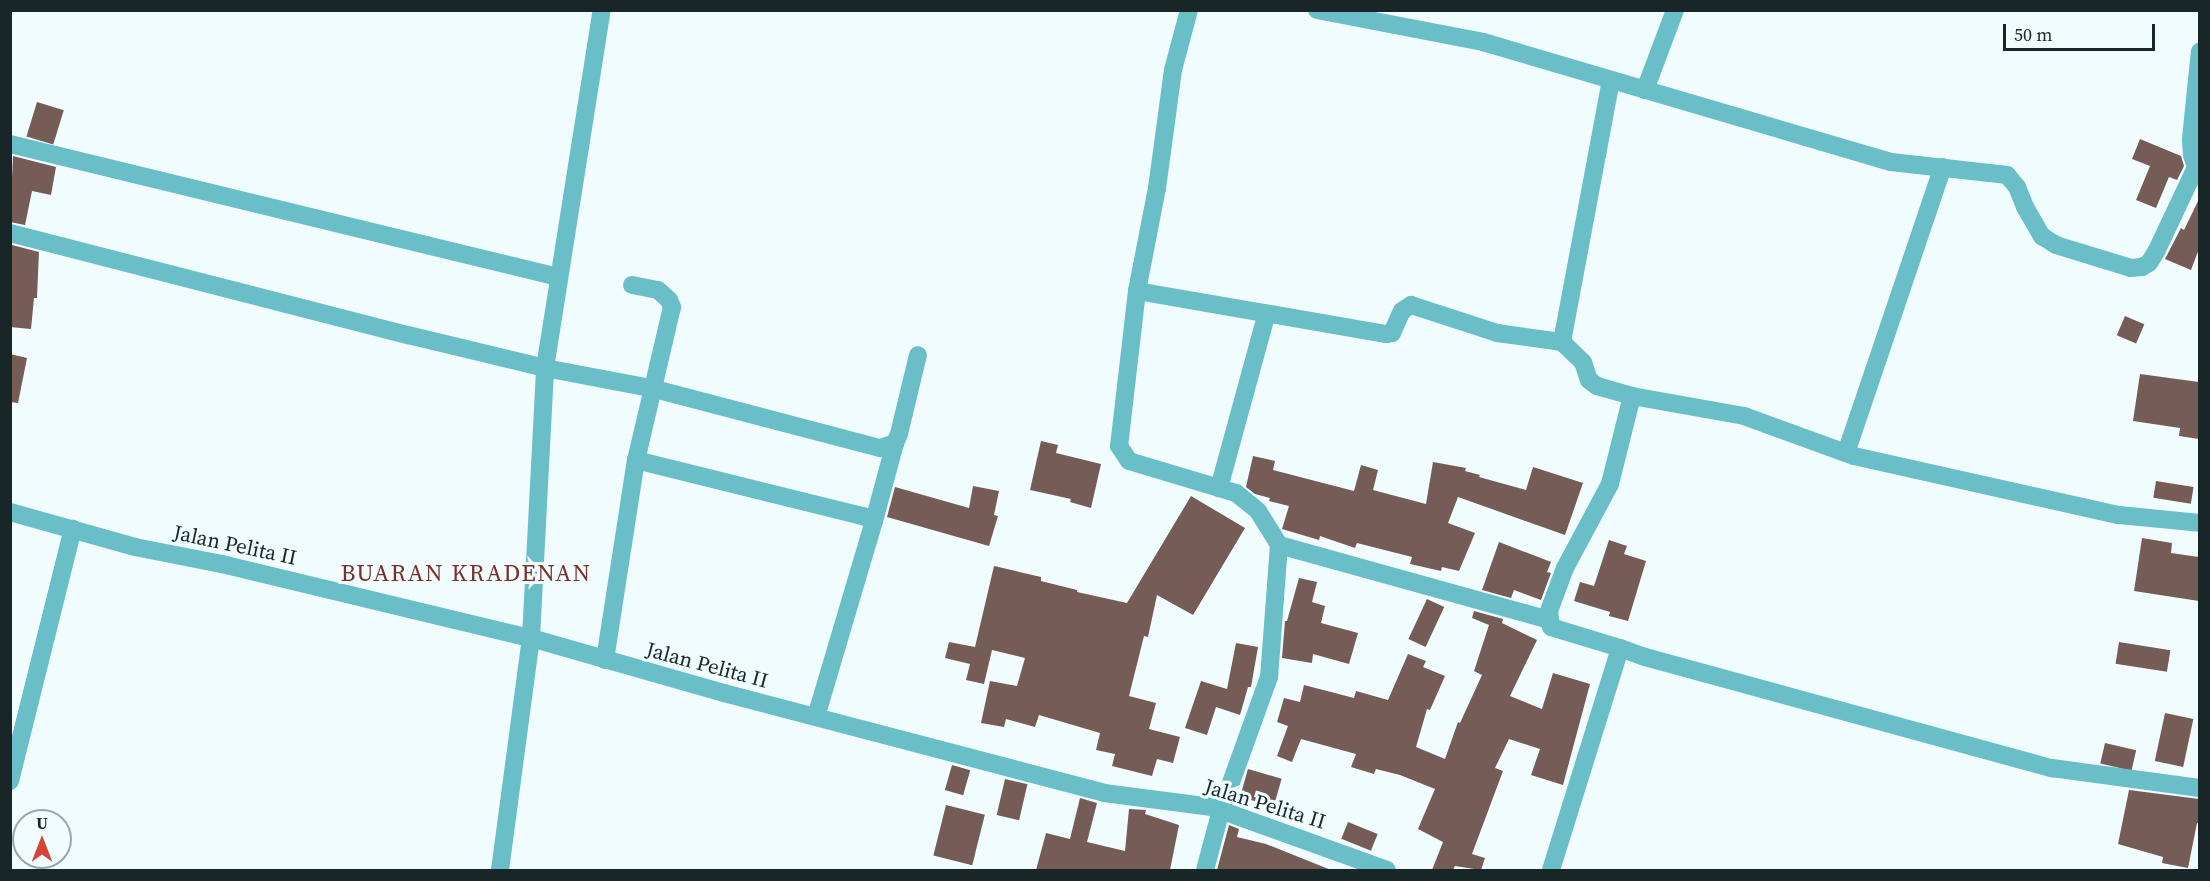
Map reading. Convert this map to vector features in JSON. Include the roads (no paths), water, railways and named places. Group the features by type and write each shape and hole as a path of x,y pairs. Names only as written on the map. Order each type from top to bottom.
{"street":[{"path":"500,870 531,638 545,368 602,10"},
{"path":"1189,10 1173,70 1157,188 1137,291 1119,438 1121,451 1129,461 1236,493 1258,511 1279,544 1269,676 1221,810 1205,870"},
{"path":"1317,10 1483,42 1891,162 2007,175 2018,187 2025,207 2042,236 2056,245 2131,268 2142,267 2149,262 2198,168 2192,155 2191,139 2199,51"},
{"path":"1645,90 1675,10"},
{"path":"1562,342 1611,80"},
{"path":"10,144 558,277"},
{"path":"1846,453 1943,167"},
{"path":"10,233 545,368 651,388 869,446 880,448 894,443"},
{"path":"605,660 636,460 651,388 671,320 672,307 669,300 658,290 632,285"},
{"path":"1137,291 1386,334 1392,333 1402,311 1411,305 1497,333 1562,342 1583,362 1589,380 1597,386 1632,396 1744,416 1846,453 2119,515 2199,523"},
{"path":"1219,488 1267,313"},
{"path":"816,717 874,521 894,443 899,434 918,355"},
{"path":"1632,396 1610,484 1565,568 1549,611 1551,627 1645,657 2052,768 2199,788"},
{"path":"636,460 874,521"},
{"name":"Jalan Pelita II","path":"10,512 135,547 222,564 531,638 605,660 1104,793 1221,810 1387,870"},
{"path":"10,781 74,530"},
{"path":"1279,544 1549,620"},
{"path":"1551,870 1620,648"}],"district":[{"name":"BUARAN KRADENAN","path":"466,573"}]}
